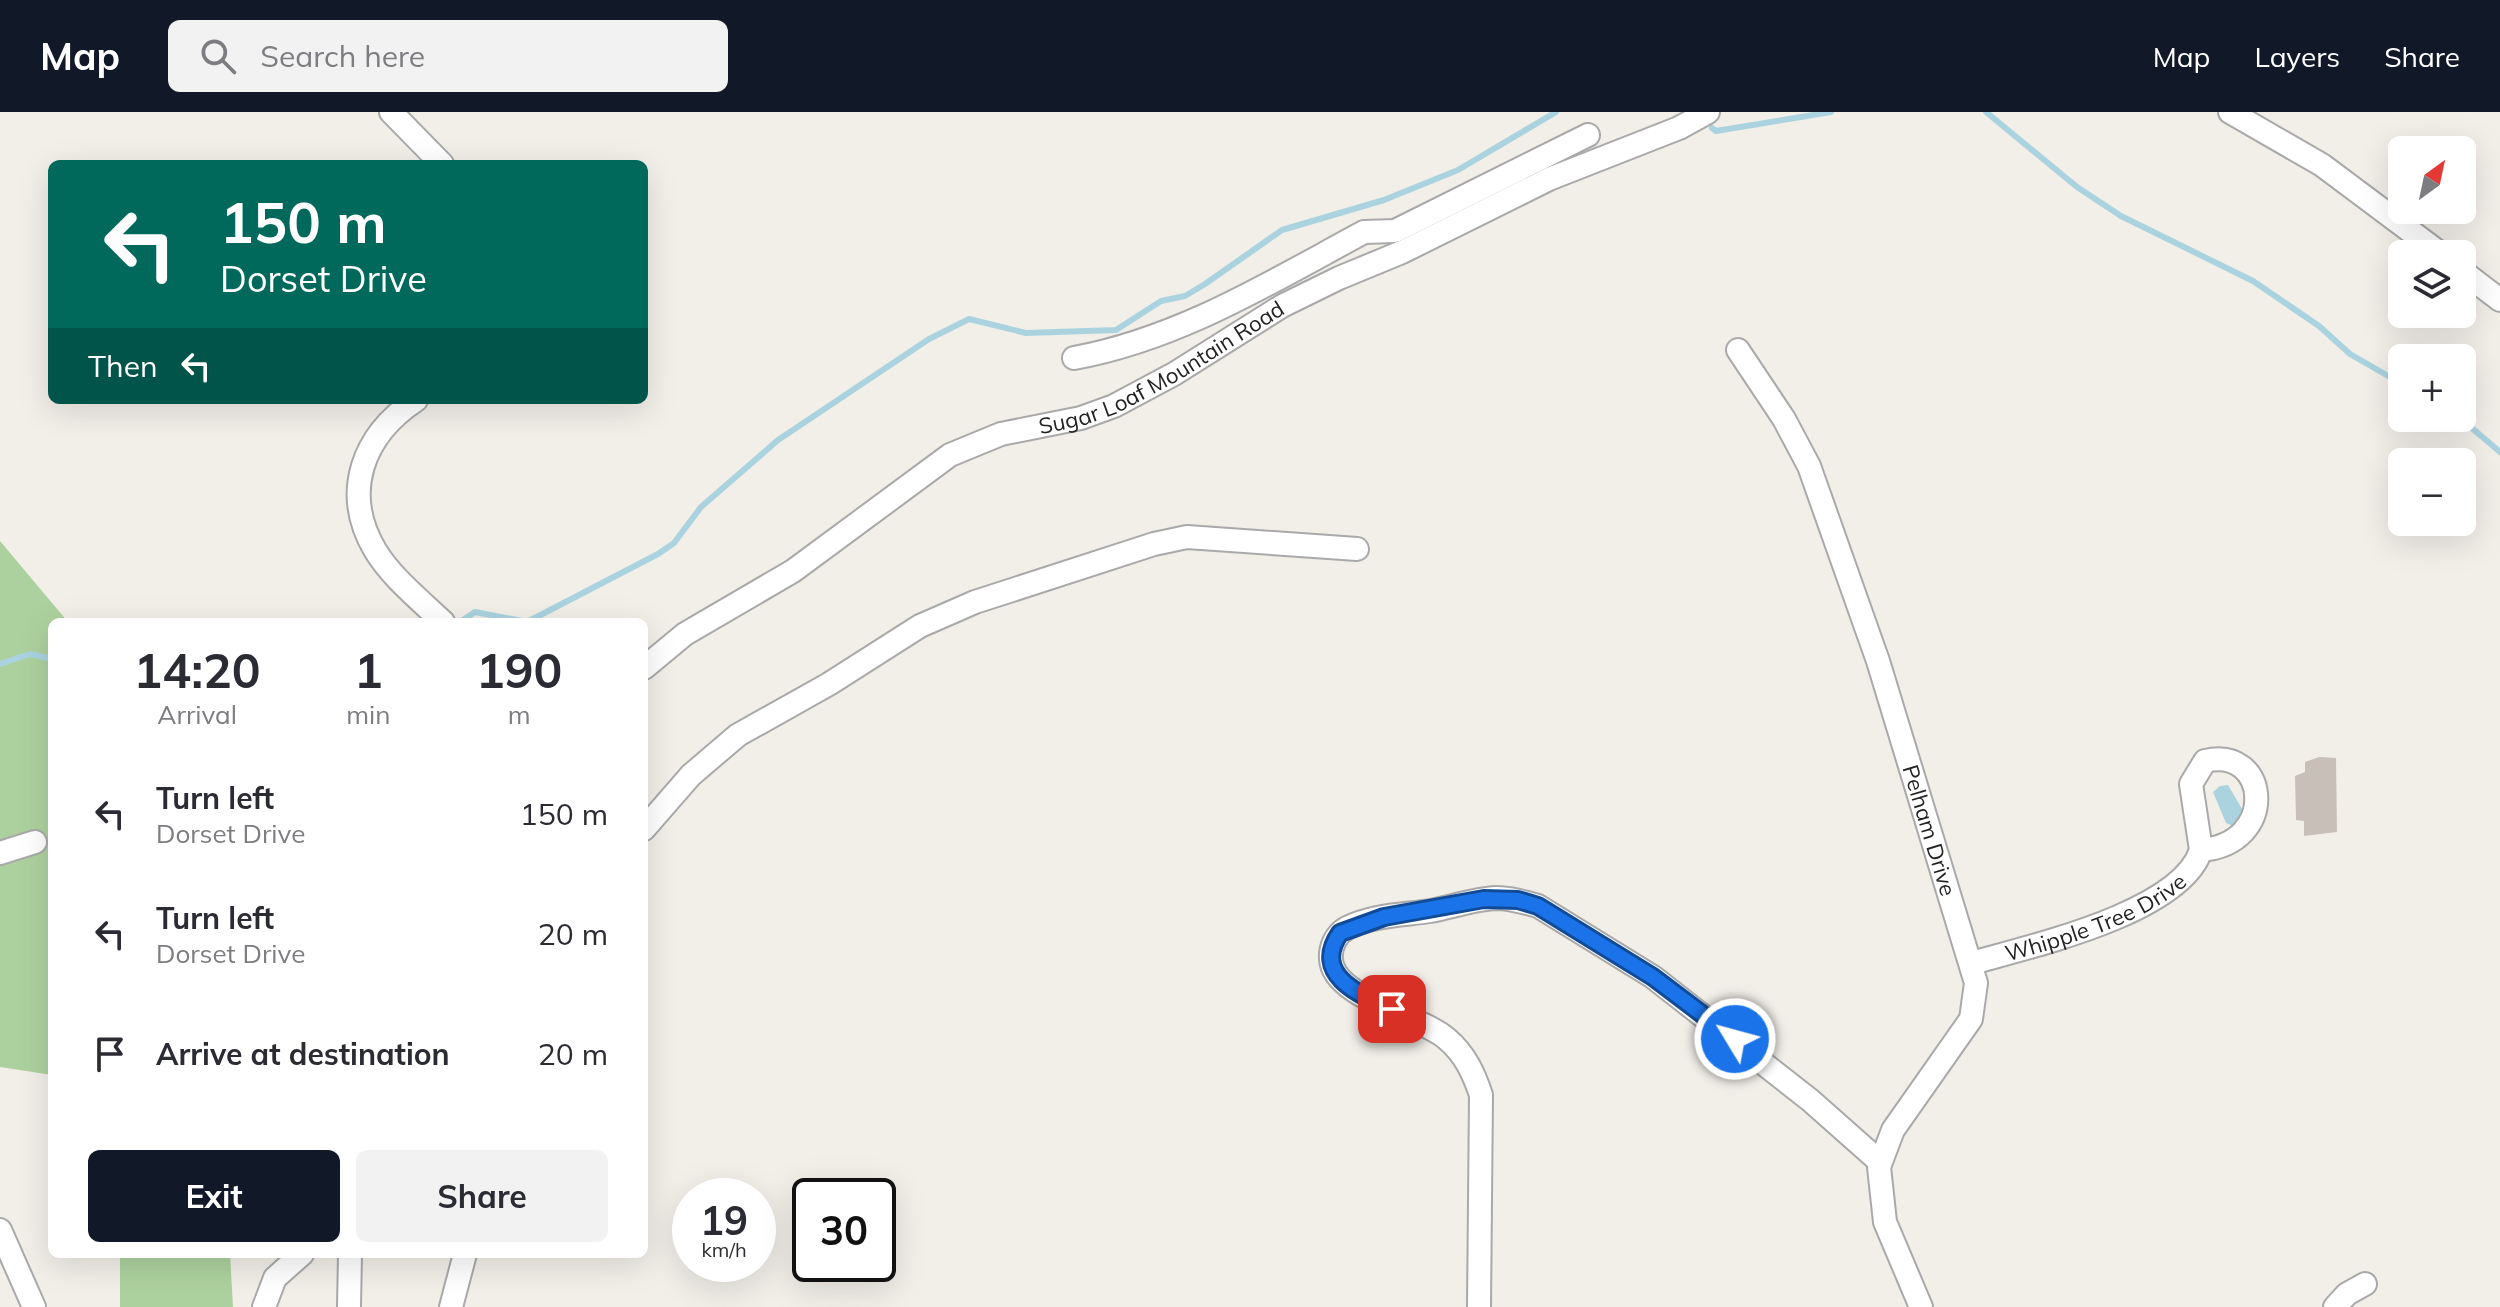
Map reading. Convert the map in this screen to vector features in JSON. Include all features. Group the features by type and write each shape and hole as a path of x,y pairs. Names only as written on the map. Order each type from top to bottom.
{"street":[{"path":"391,112 438,160"},
{"name":"Sugar Loaf Mountain Road","path":"648,665 685,634 793,571 950,455 1001,434 1081,418 1114,406 1174,374 1282,306 1398,242 1679,128 1708,112"},
{"path":"2230,112 2322,165 2422,240"},
{"path":"1074,358 1123,349 1181,326 1364,232 1398,242 1588,135"},
{"path":"2476,282 2500,300"},
{"name":"Pelham Drive","path":"1738,350 1784,419 1809,466 1878,661 1976,983 1971,1019 1893,1130 1880,1162 1882,1211 1921,1307"},
{"path":"410,404 395,414 369,448 360,476 360,506 365,529 385,565 439,618"},
{"path":"648,824 691,775 738,735 829,684 920,626 975,602 1124,553 1187,537 1357,549"},
{"path":"0,853 35,842"},
{"name":"Whipple Tree Drive","path":"1972,963 2136,909 2189,874 2201,850"},
{"path":"1479,1307 1483,1117 1473,1071 1449,1039 1430,1026 1368,999 1337,977 1331,957 1333,943 1348,928 1384,917 1484,899 1518,900 1538,906 1653,977 1810,1100 1880,1162"},
{"path":"0,1230 34,1307"},
{"path":"264,1307 275,1278 298,1258"},
{"path":"349,1307 350,1258"},
{"path":"451,1307 464,1258"},
{"path":"2335,1307 2347,1294 2365,1284"}],"green space":[{"path":"0,541 65,618 48,618 48,1074 0,1067"},
{"path":"120,1258 230,1258 233,1307 120,1307"}],"water":[{"path":"2228,785 2245,814 2233,826 2226,823 2213,792 2220,786"}],"building":[{"path":"2319,757 2336,758 2337,832 2304,836 2304,821 2296,820 2295,776 2305,772 2305,762"}],"waterway":[{"path":"535,618 674,543 701,507 778,440 929,339 969,319 1026,333 1116,330 1161,301 1185,296 1205,284 1282,230 1384,200 1458,170 1556,112"},
{"path":"1712,128 1716,131 1831,112"},
{"path":"1986,112 2077,187 2121,216 2253,281 2319,326 2350,354 2388,376"},
{"path":"2476,432 2500,452"},
{"path":"466,618 475,612 506,618"},
{"path":"0,664 30,654 48,658"}],"route":[{"path":"1392,1009 1368,999 1337,977 1331,957 1333,943 1340,933 1384,917 1497,898 1538,906 1653,977 1735,1039"}]}
